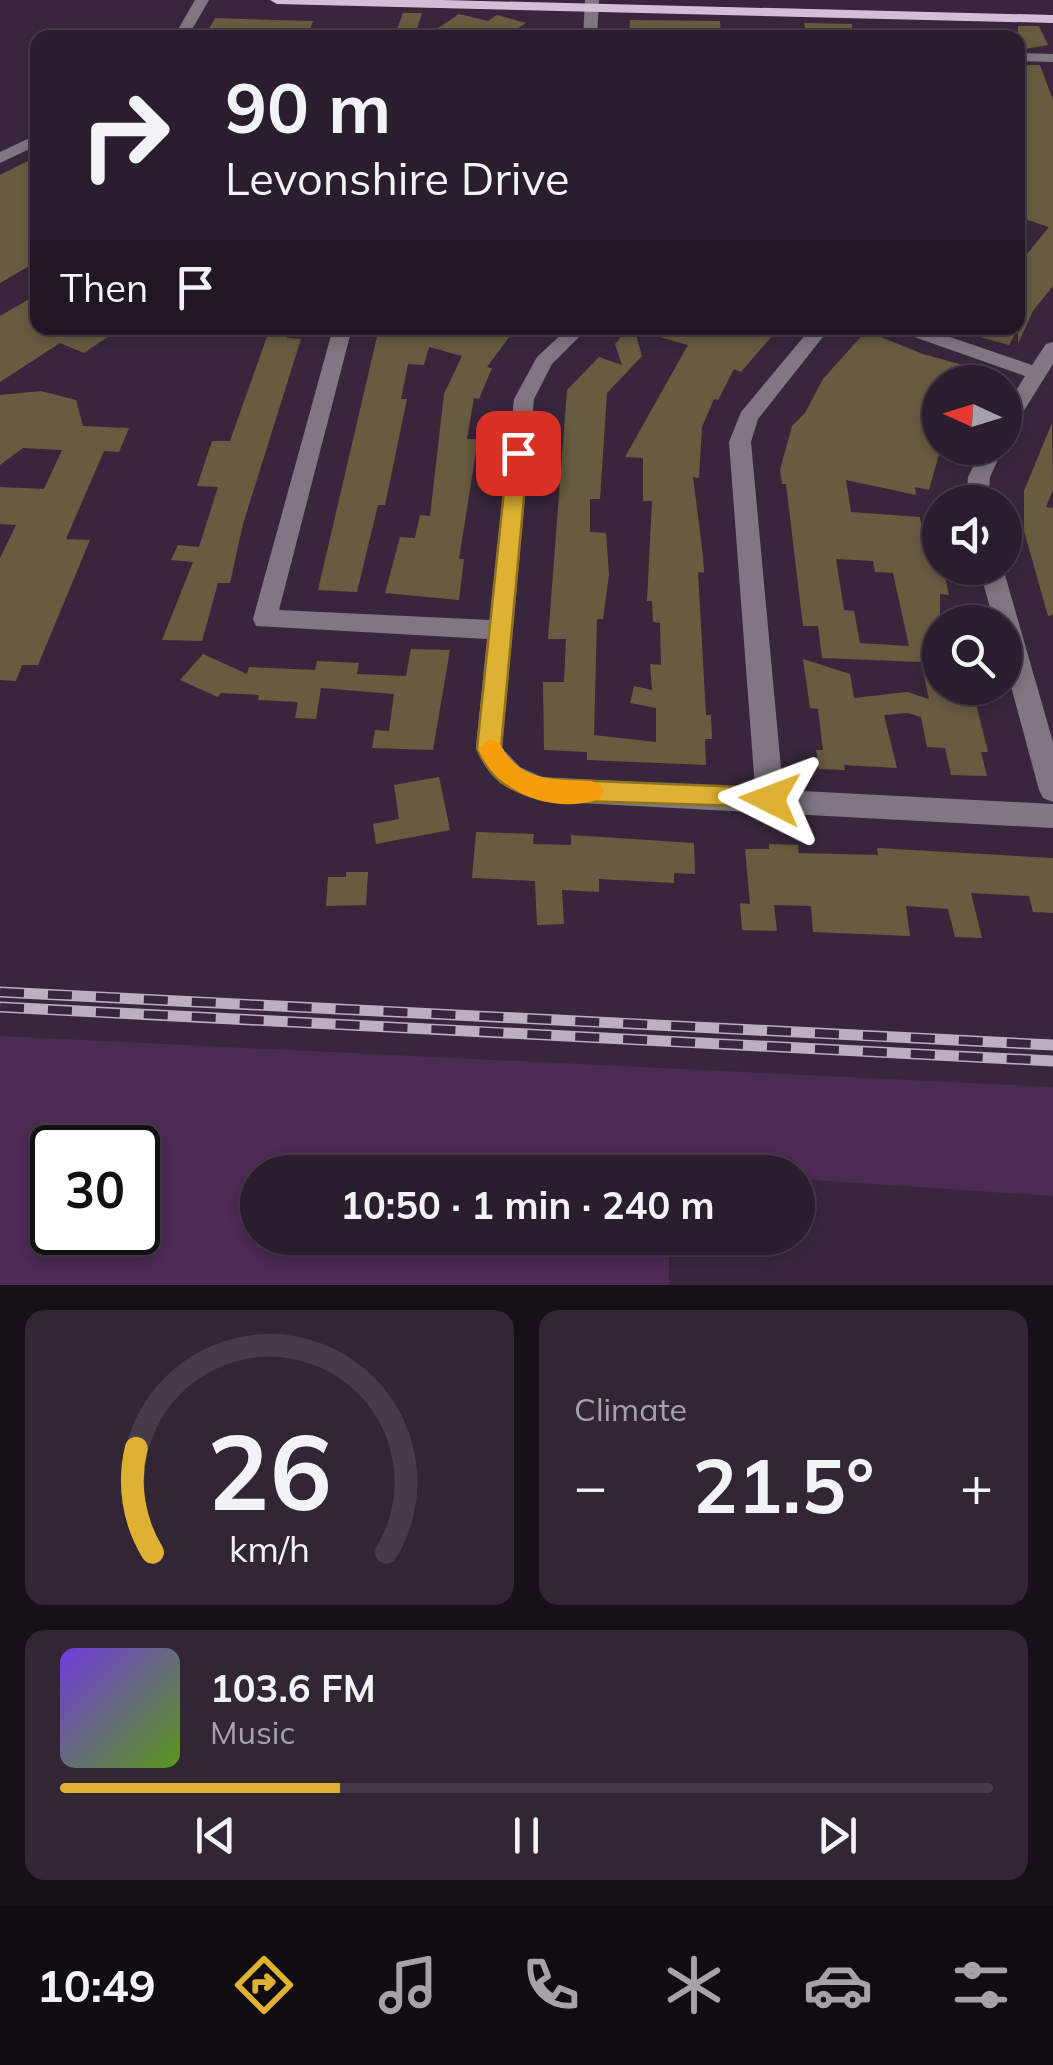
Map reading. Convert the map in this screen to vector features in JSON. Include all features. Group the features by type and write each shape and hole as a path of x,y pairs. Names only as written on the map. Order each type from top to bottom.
{"main road":[{"path":"278,0 1053,8"},
{"path":"718,0 745,6"},
{"path":"878,9 1053,19"}],"street":[{"path":"185,30 202,0"},
{"path":"590,30 592,4"},
{"path":"1025,57 1053,58"},
{"path":"0,158 30,143"},
{"path":"340,335 266,619 501,630"},
{"path":"572,335 544,361 524,399 489,748 498,767 516,782 542,789 1053,816"},
{"path":"770,799 740,442 748,418 815,335"},
{"path":"927,335 1036,373"},
{"path":"1022,396 1053,348"},
{"path":"996,585 1053,790"}],"shaded area":[{"path":"0,1036 1053,1087 1053,1196 815,1180 815,1155 240,1155 240,1255 669,1255 669,1285 0,1285"}],"building":[{"path":"403,13 422,13 417,30 397,30"},
{"path":"459,14 488,21 497,15 526,23 515,30 435,30"},
{"path":"215,18 313,21 310,30 208,30"},
{"path":"630,20 720,21 721,30 629,30"},
{"path":"804,23 852,24 852,30 805,30"},
{"path":"1018,26 1039,26 1048,45 1025,49 1025,30 1018,30"},
{"path":"1025,65 1040,65 1053,100 1053,286 1025,329 1025,257 1049,227 1025,219"},
{"path":"30,160 30,266 0,283 0,175"},
{"path":"30,299 30,335 111,335 84,353 60,343 0,382 0,316"},
{"path":"268,335 301,339 243,524 230,583 218,583 202,641 162,640 193,562 171,560 178,545 199,547 218,487 197,486 212,441 230,441"},
{"path":"377,335 511,335 487,367 492,368 479,399 474,398 467,439 478,439 459,559 464,559 459,600 385,593 400,537 415,538 420,515 430,516 444,394 462,356 429,347 424,365 408,364 401,399 407,399 385,505 378,505 357,592 318,590"},
{"path":"622,335 636,335 642,356 607,393 600,499 590,499 590,532 606,533 609,575 603,619 597,619 594,735 656,742 656,708 630,703 634,686 652,690 650,664 661,665 660,623 653,622 652,601 647,601 652,501 643,501 643,458 625,457 688,345 653,335 773,335 741,372 734,369 718,400 714,399 702,427 699,478 693,477 704,573 698,572 706,715 711,715 712,739 705,739 706,765 587,760 587,752 544,750 543,682 564,682 566,639 548,639 567,390 599,357 622,365 615,344"},
{"path":"862,335 876,335 962,365 922,365 922,465 936,465 930,485 915,487 916,495 846,480 851,512 920,517 922,585 947,585 949,595 940,594 940,605 922,605 922,667 921,662 822,658 818,626 803,626 786,484 782,484 780,470 792,426 805,413 823,379","holes":["836,559 873,561 875,572 893,573 909,646 860,643 854,611 844,610"]},
{"path":"973,335 1015,335 1009,345"},
{"path":"41,391 76,400 83,426 129,428 119,452 104,451 66,539 90,540 38,665 22,665 16,681 0,680 0,558 16,525 0,524 0,487 44,489 62,450 23,448 0,465 0,395"},
{"path":"1052,423 1053,490 1046,507 1053,508 1053,615 1048,616 1024,531 1024,491"},
{"path":"411,649 450,650 433,750 372,748 375,730 389,731 394,694 321,688 316,719 295,718 298,702 258,700 259,695 221,693 218,697 180,680 203,654 247,674 249,667 315,670 317,661 359,663 357,674 406,676"},
{"path":"803,659 850,674 854,698 907,692 922,697 922,705 976,705 988,752 981,752 987,776 951,775 945,748 927,747 921,717 908,713 884,715 897,768 844,765 845,770 819,769 816,750 823,750 818,709 810,708"},
{"path":"439,777 450,830 376,844 373,824 399,819 394,785"},
{"path":"476,832 534,834 533,844 571,845 571,835 694,843 695,874 674,873 674,883 599,879 599,892 562,890 564,924 537,925 535,881 472,878"},
{"path":"769,844 798,845 799,853 878,855 877,848 1053,858 1053,913 1033,912 1029,896 971,893 982,938 955,937 948,909 906,906 910,936 813,932 811,906 774,905 777,931 742,930 740,903 750,904 745,849 769,849"},
{"path":"346,872 368,872 366,905 326,906 328,877 346,877"}],"railway":[{"path":"0,992 1053,1045"},
{"path":"0,1007 1053,1061"}],"slow traffic":[{"path":"490,749 498,767 516,782 542,789 591,791"}],"route":[{"path":"518,453 489,748 498,767 516,782 542,789 770,799"}]}
